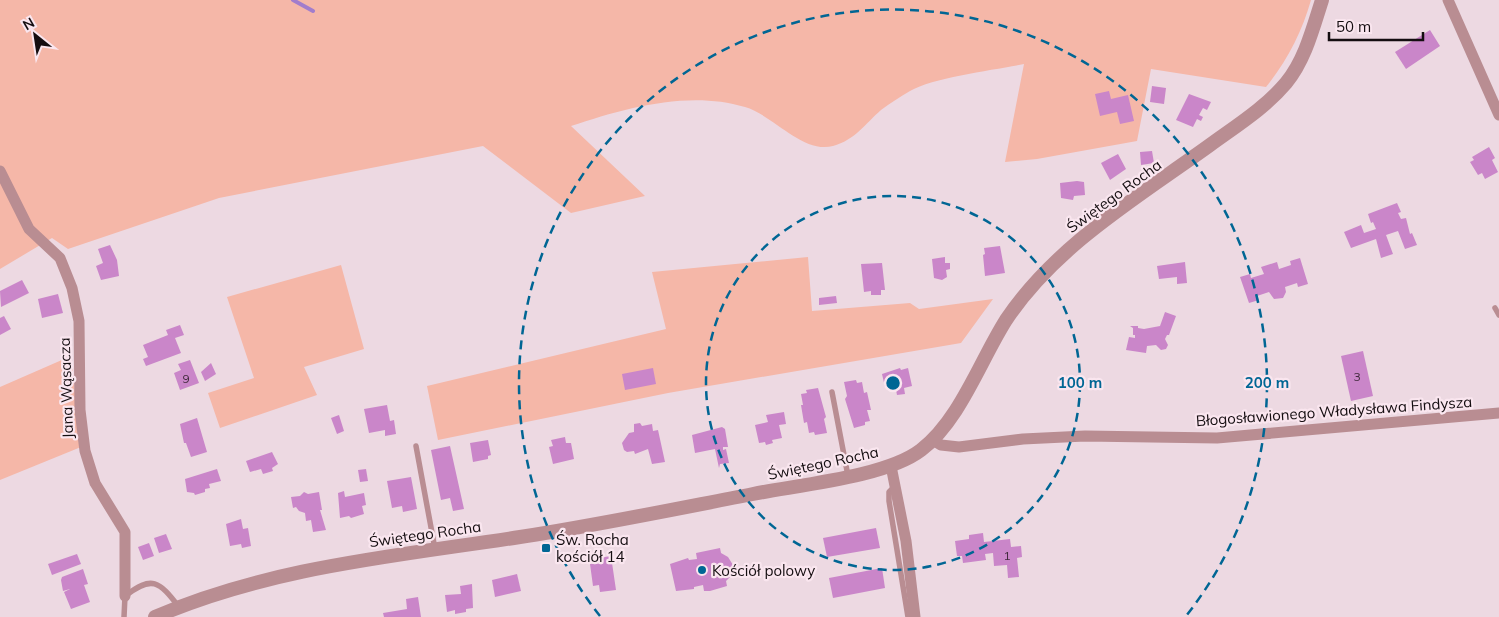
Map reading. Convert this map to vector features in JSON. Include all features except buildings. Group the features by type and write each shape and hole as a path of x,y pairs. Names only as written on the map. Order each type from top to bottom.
{"street":[{"name":"Świętego Rocha","path":"155,617 179,607 300,572 596,524 848,476 891,466 907,459 933,440 951,417 995,338 1027,291 1076,243 1272,98 1286,83 1299,62 1322,0"},
{"path":"1448,0 1499,115"},
{"name":"Jana Wąsacza","path":"0,171 29,229 60,258 72,288 79,321 80,410 84,451 95,484 125,532 124,596"},
{"name":"Błogosławionego Władysława Findysza","path":"933,440 941,445 959,447 1023,439 1085,436 1217,438 1499,413"},
{"path":"891,466 906,541 915,617"}],"lane":[{"path":"1495,308 1499,315"},
{"path":"832,392 848,476"},
{"path":"416,446 436,549"},
{"path":"895,486 889,492 889,501 908,617"},
{"path":"124,596 138,586 150,582 159,584 166,590 179,607"},
{"name":"Jana Wąsacza","path":"124,596 124,617"}],"shaded area":[{"path":"0,0 1311,0 1293,46 1281,67 1266,87 1151,69 1137,141 1037,159 1005,162 1024,64 965,74 921,86 884,107 854,136 833,146 822,147 799,139 756,111 745,107 724,102 702,100 657,103 613,113 571,126 645,196 571,213 483,146 219,198 68,249 52,238 0,269"},
{"path":"808,257 812,311 910,303 919,309 993,299 961,343 668,393 438,440 427,386 666,329 652,272"},
{"path":"341,265 364,349 304,367 317,395 220,428 208,393 254,378 227,297"},
{"path":"71,356 81,447 0,480 0,387"}],"waterway":[{"path":"293,0 313,11"}],"place":[{"name":"Św. Rocha kościół 14","path":"546,548"},
{"name":"Kościół polowy","path":"702,570"}]}
